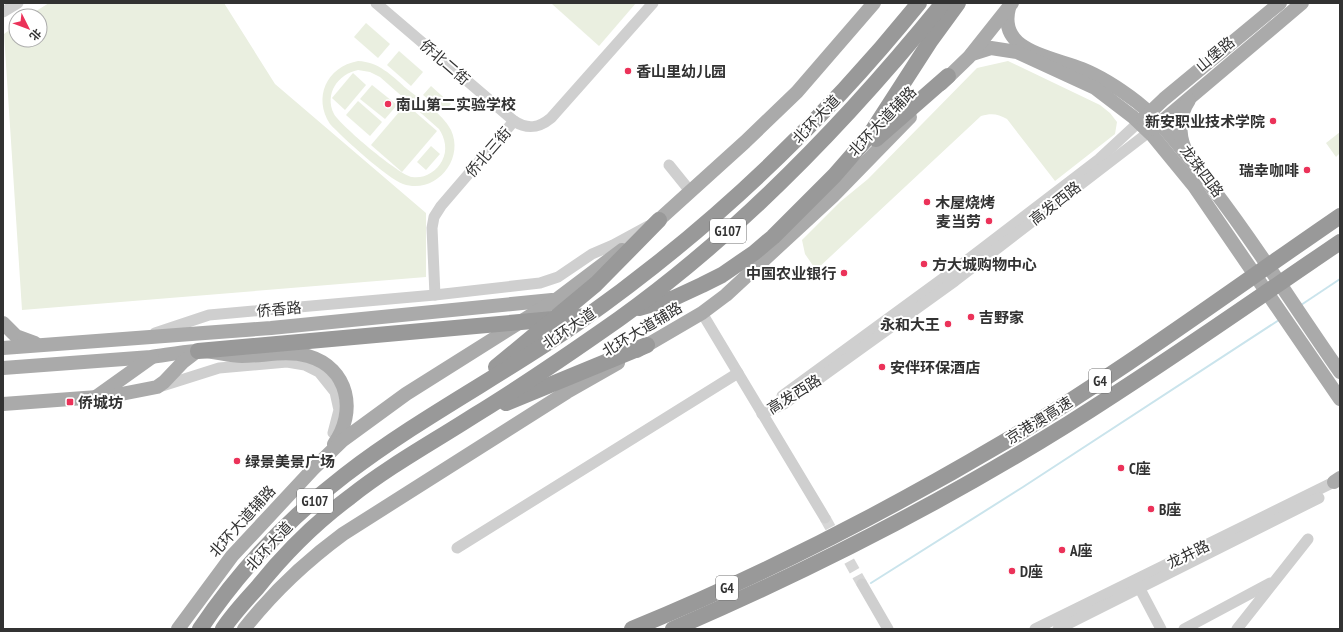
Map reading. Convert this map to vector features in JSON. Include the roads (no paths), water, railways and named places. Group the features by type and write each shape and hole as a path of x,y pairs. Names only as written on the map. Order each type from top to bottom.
{"highway":[{"name":"北环大道","path":"200,629 244,572 278,534 345,475 578,323 690,238 758,178 837,98 919,3"},
{"name":"北环大道","path":"224,629 273,568 311,529 350,497 382,473 475,415 618,319 702,254 774,188 818,145 886,71 943,3"},
{"path":"834,176 882,119 931,40 958,3"},
{"path":"198,351 472,327 620,312 674,298 722,275 754,253 773,237 834,176 948,76"},
{"name":"京港澳高速","path":"632,629 719,592 821,543 906,498 1037,421 1107,376 1340,216"},
{"path":"456,402 596,284 659,220"},
{"name":"京港澳高速","path":"673,629 856,544 1001,464 1114,395 1340,242"},
{"path":"475,415 647,345"}],"main road":[{"name":"北环大道辅路","path":"178,629 232,556 313,468 348,436 380,412 557,299 659,220 797,92 874,3"},
{"name":"山堡路","path":"1144,118 1280,3"},
{"name":"山堡路","path":"1154,128 1302,3"},
{"name":"北环大道辅路","path":"244,629 286,581 315,554 343,534 567,392 702,313 726,295 754,271 894,135 948,76 971,54 1010,5"},
{"name":"龙珠四路","path":"1010,5 1006,24 1010,34 1017,42 1041,55 1083,69 1124,92 1144,118 1190,159 1218,195 1254,246 1340,372"},
{"name":"龙珠四路","path":"971,54 991,48 1017,52 1095,88 1144,118"},
{"path":"1190,159 1183,144 1180,124 1182,113 1192,95"},
{"name":"龙珠四路","path":"1154,128 1340,399"},
{"name":"侨香路","path":"3,348 271,328 557,299"},
{"path":"3,323 11,332 21,339 45,344"},
{"path":"3,404 96,397 131,393 157,387 164,382 183,362 198,351"},
{"path":"3,368 152,357 198,351 236,356 299,354 318,360 335,373 345,392 347,407 345,423 337,439 313,468"},
{"path":"96,397 152,357"}],"street":[{"name":"侨北二街","path":"376,3 514,121"},
{"name":"侨北三街","path":"435,295 432,228 434,217 441,206 514,121 530,128 544,124 551,118 653,3"},
{"name":"高发西路","path":"762,414 780,397 905,307 1099,159 1144,118"},
{"name":"高发西路","path":"762,414 784,404 913,312 1154,128"},
{"path":"669,165 690,191"},
{"path":"145,337 209,315 435,295 549,281 558,277 592,254 613,245 659,220"},
{"path":"702,313 825,518"},
{"path":"157,387 219,368 287,362 313,368 330,384 338,400 339,410 335,430 313,468"},
{"path":"457,548 738,373"},
{"name":"龙井路","path":"1058,629 1140,589 1339,483"},
{"name":"龙井路","path":"1035,629 1339,483"},
{"path":"1237,629 1308,539"},
{"path":"1184,629 1275,581"},
{"path":"862,584 888,629"},
{"path":"1140,589 1161,629"}],"waterway":[{"path":"1301,305 1340,279"},
{"path":"871,583 1023,487 1279,320"}],"tunnel":[{"path":"825,518 862,584"}],"place":[{"name":"香山里幼儿园","path":"628,71"},
{"name":"南山第二实验学校","path":"388,104"},
{"name":"新安职业技术学院","path":"1273,121"},
{"name":"瑞幸咖啡","path":"1307,170"},
{"name":"木屋烧烤","path":"927,202"},
{"name":"麦当劳","path":"989,221"},
{"name":"方大城购物中心","path":"924,264"},
{"name":"中国农业银行","path":"844,273"},
{"name":"吉野家","path":"971,317"},
{"name":"永和大王","path":"948,324"},
{"name":"安伴环保酒店","path":"882,367"},
{"name":"侨城坊","path":"70,402"},
{"name":"绿景美景广场","path":"237,461"},
{"name":"C座","path":"1121,468"},
{"name":"B座","path":"1151,509"},
{"name":"A座","path":"1062,550"},
{"name":"D座","path":"1012,571"}]}
